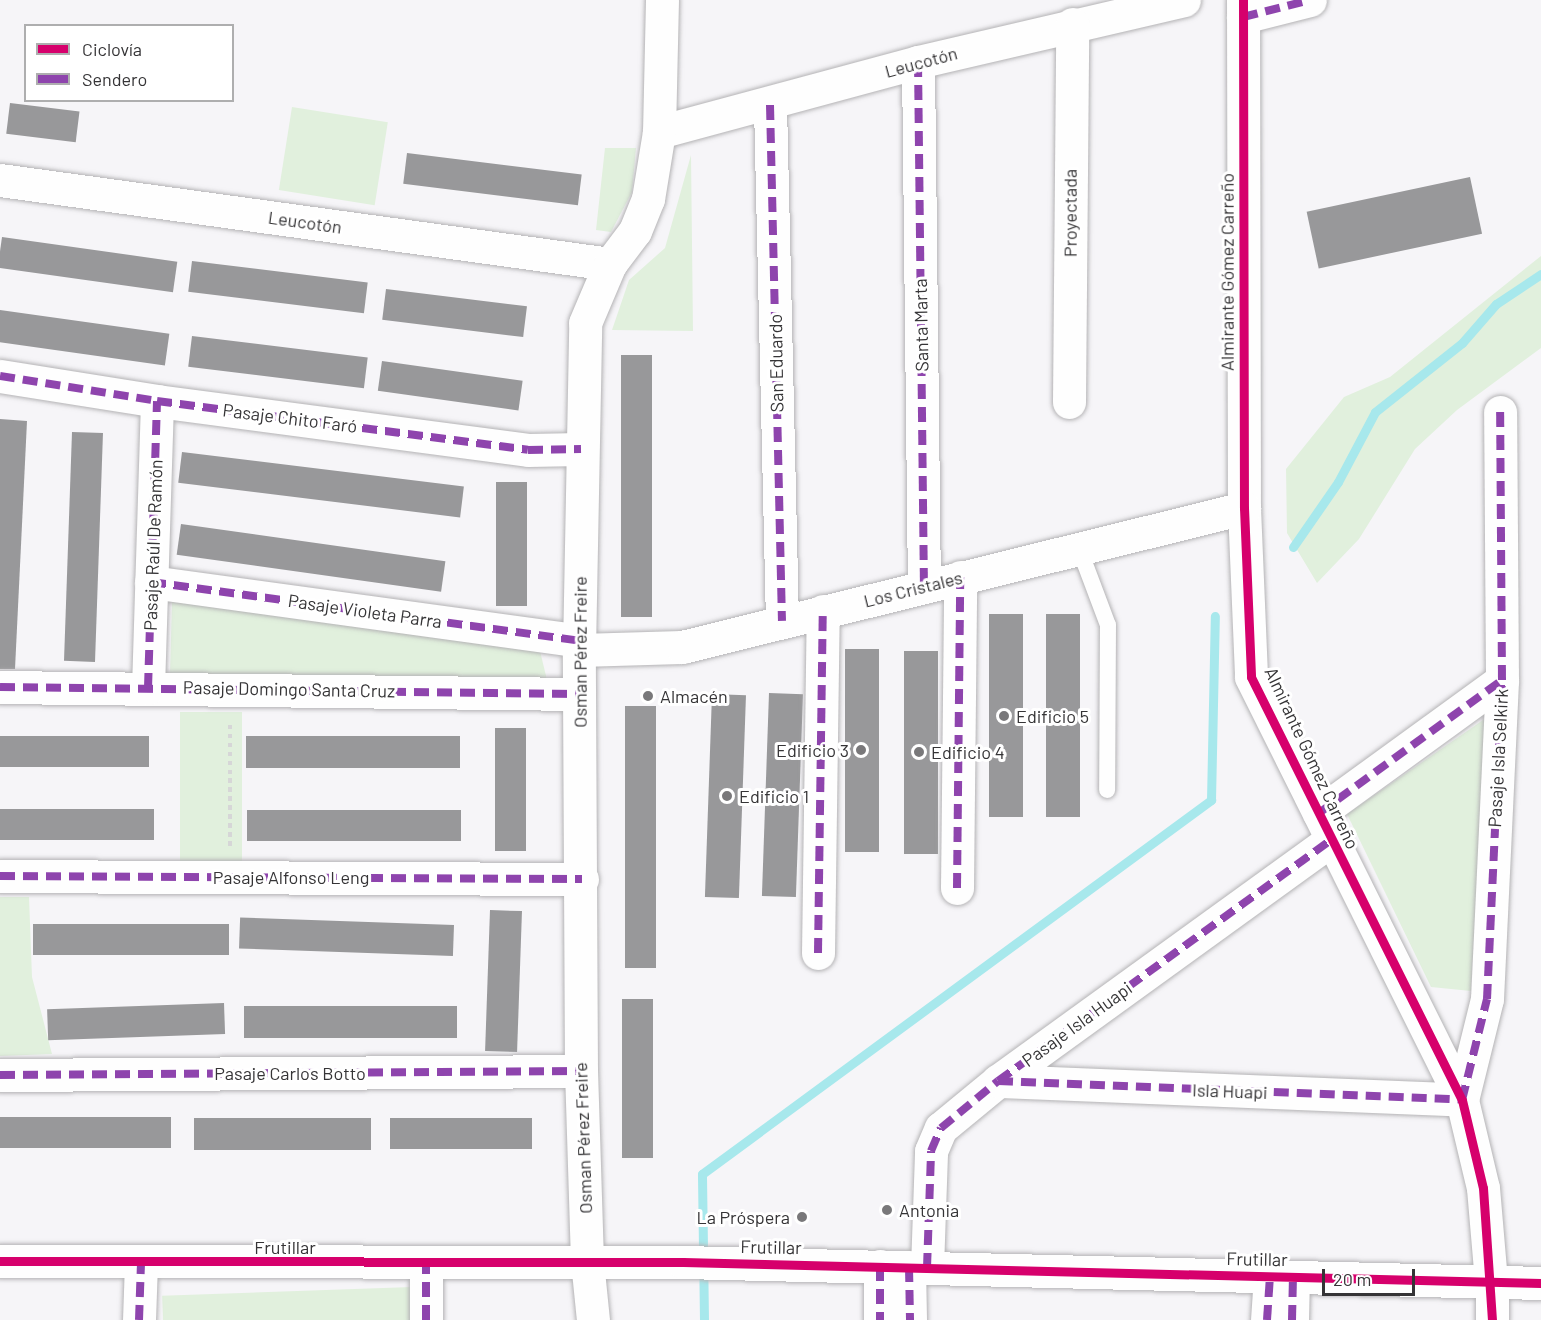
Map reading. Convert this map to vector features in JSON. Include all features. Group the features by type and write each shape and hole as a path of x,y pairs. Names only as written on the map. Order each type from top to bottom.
{"street":[{"name":"Osman Pérez Freire","path":"593,1320 587,1261 581,1071 582,879 579,645 585,323 610,264 634,231 648,199 659,132 662,0"},
{"name":"Leucotón","path":"659,132 770,105 918,62 1071,24 1184,0"},
{"path":"1243,9 1310,0"},
{"name":"Almirante Gómez Carreño","path":"1243,9 1244,508 1251,677 1462,1100 1483,1188 1492,1320"},
{"name":"Proyectada","path":"1069,402 1071,24"},
{"name":"Santa Marta","path":"918,62 924,587"},
{"name":"San Eduardo","path":"770,105 782,621"},
{"name":"Leucotón","path":"0,180 610,264"},
{"name":"Pasaje Chito Faró","path":"0,376 157,401 528,450 581,449"},
{"name":"Pasaje Raúl De Ramón","path":"148,688 157,401"},
{"name":"Pasaje Isla Selkirk","path":"1462,1100 1487,999 1502,680 1500,412"},
{"name":"Los Cristales","path":"579,645 682,647 1244,508"},
{"path":"957,888 960,577"},
{"name":"Pasaje Violeta Parra","path":"152,582 579,645"},
{"path":"818,953 823,611"},
{"name":"Pasaje Isla Huapi","path":"905,1267 930,1150 941,1128 960,1110 1325,826 1502,680"},
{"name":"Pasaje Domingo Santa Cruz","path":"0,687 579,694"},
{"name":"Pasaje Alfonso Leng","path":"0,876 582,879"},
{"name":"Pasaje Carlos Botto","path":"0,1075 581,1071"},
{"name":"Isla Huapi","path":"998,1081 1462,1100"},
{"name":"Frutillar","path":"0,1261 141,1264 683,1262 1541,1283"},
{"path":"426,1263 426,1320"},
{"path":"139,1320 141,1264"},
{"path":"880,1320 905,1267"},
{"path":"905,1267 910,1320"},
{"path":"1267,1320 1281,1276"},
{"path":"1281,1276 1292,1320"}],"lane":[{"path":"1078,548 1108,625 1107,790"}],"path":[{"path":"230,688 230,877"}],"green space":[{"path":"292,107 388,122 375,205 279,190"},
{"path":"605,148 636,148 632,192 611,232 596,230"},
{"path":"691,155 693,331 612,330 629,280 665,248"},
{"path":"1541,256 1541,348 1457,410 1415,449 1359,539 1317,583 1287,533 1286,469 1344,397 1390,377"},
{"path":"172,601 540,651 547,680 170,676"},
{"path":"180,712 242,712 242,861 180,861"},
{"path":"1486,718 1471,991 1431,987 1347,814"},
{"path":"0,897 29,897 32,977 52,1054 0,1056"},
{"path":"412,1287 413,1320 163,1320 162,1296"}],"building":[{"path":"10,103 79,112 76,142 6,134"},
{"path":"407,153 582,174 578,205 403,184"},
{"path":"1470,177 1482,234 1319,268 1307,212"},
{"path":"2,237 177,262 173,292 0,268"},
{"path":"192,261 368,283 364,313 188,292"},
{"path":"386,289 527,306 523,337 382,320"},
{"path":"0,310 169,334 165,365 0,342"},
{"path":"192,336 368,358 364,388 188,367"},
{"path":"621,355 652,355 652,617 621,617"},
{"path":"382,361 523,381 518,410 378,391"},
{"path":"0,419 27,421 15,669 0,669"},
{"path":"72,432 103,433 95,662 64,661"},
{"path":"182,452 464,487 460,517 178,483"},
{"path":"496,482 527,482 527,606 496,606"},
{"path":"181,524 445,561 441,592 177,555"},
{"name":"Edificio 5","path":"989,614 1023,614 1023,817 989,817"},
{"path":"1046,614 1080,614 1080,817 1046,817"},
{"name":"Edificio 3","path":"845,649 879,649 879,852 845,852"},
{"name":"Edificio 4","path":"904,651 938,651 938,854 904,854"},
{"path":"769,693 803,694 796,897 762,896"},
{"name":"Edificio 1","path":"712,694 746,695 739,898 705,897"},
{"path":"625,706 656,706 656,968 625,968"},
{"path":"495,728 526,728 526,851 495,851"},
{"path":"0,736 149,736 149,767 0,767"},
{"path":"246,736 460,736 460,768 246,768"},
{"path":"0,809 154,809 154,840 0,840"},
{"path":"247,810 461,810 461,841 247,841"},
{"path":"490,910 522,911 517,1052 485,1051"},
{"path":"240,918 454,925 453,956 239,949"},
{"path":"33,924 229,924 229,955 33,955"},
{"path":"622,999 653,999 653,1158 622,1158"},
{"path":"224,1003 225,1034 48,1040 47,1009"},
{"path":"244,1006 457,1006 457,1038 244,1038"},
{"path":"0,1117 171,1117 171,1148 0,1148"},
{"path":"194,1118 371,1118 371,1150 194,1150"},
{"path":"390,1118 532,1118 532,1149 390,1149"}],"waterway":[{"path":"1293,547 1338,482 1375,412 1462,343 1496,304 1541,274"},
{"path":"704,1320 702,1174 1211,800 1215,616"}],"marked path":[{"path":"1243,17 1310,0"},
{"path":"918,62 924,587"},
{"path":"770,105 782,621"},
{"path":"0,376 157,401 528,450 581,449"},
{"path":"148,688 157,401"},
{"path":"998,1081 1462,1100 1487,999 1502,680 1500,412"},
{"path":"957,888 960,577"},
{"path":"151,582 579,641"},
{"path":"818,953 823,611"},
{"path":"1319,813 1502,680"},
{"path":"0,687 579,694"},
{"path":"927,1268 931,1151 941,1128 998,1081 1331,840"},
{"path":"0,876 582,879"},
{"path":"0,1075 581,1071"},
{"path":"139,1320 141,1264"},
{"path":"426,1264 426,1320"},
{"path":"880,1266 880,1320"},
{"path":"909,1267 910,1320"},
{"path":"1267,1320 1270,1276"},
{"path":"1292,1320 1293,1277"}],"cycle path":[{"path":"1243,0 1244,508 1251,677 1462,1100 1483,1188 1492,1320"},
{"path":"0,1261 683,1262 1541,1283"}],"place":[{"name":"Almacén","path":"648,696"},
{"name":"Edificio 5","path":"1004,716"},
{"name":"Edificio 3","path":"861,750"},
{"name":"Edificio 4","path":"919,752"},
{"name":"Edificio 1","path":"727,796"},
{"name":"Antonia","path":"887,1210"},
{"name":"La Próspera","path":"802,1217"}]}
